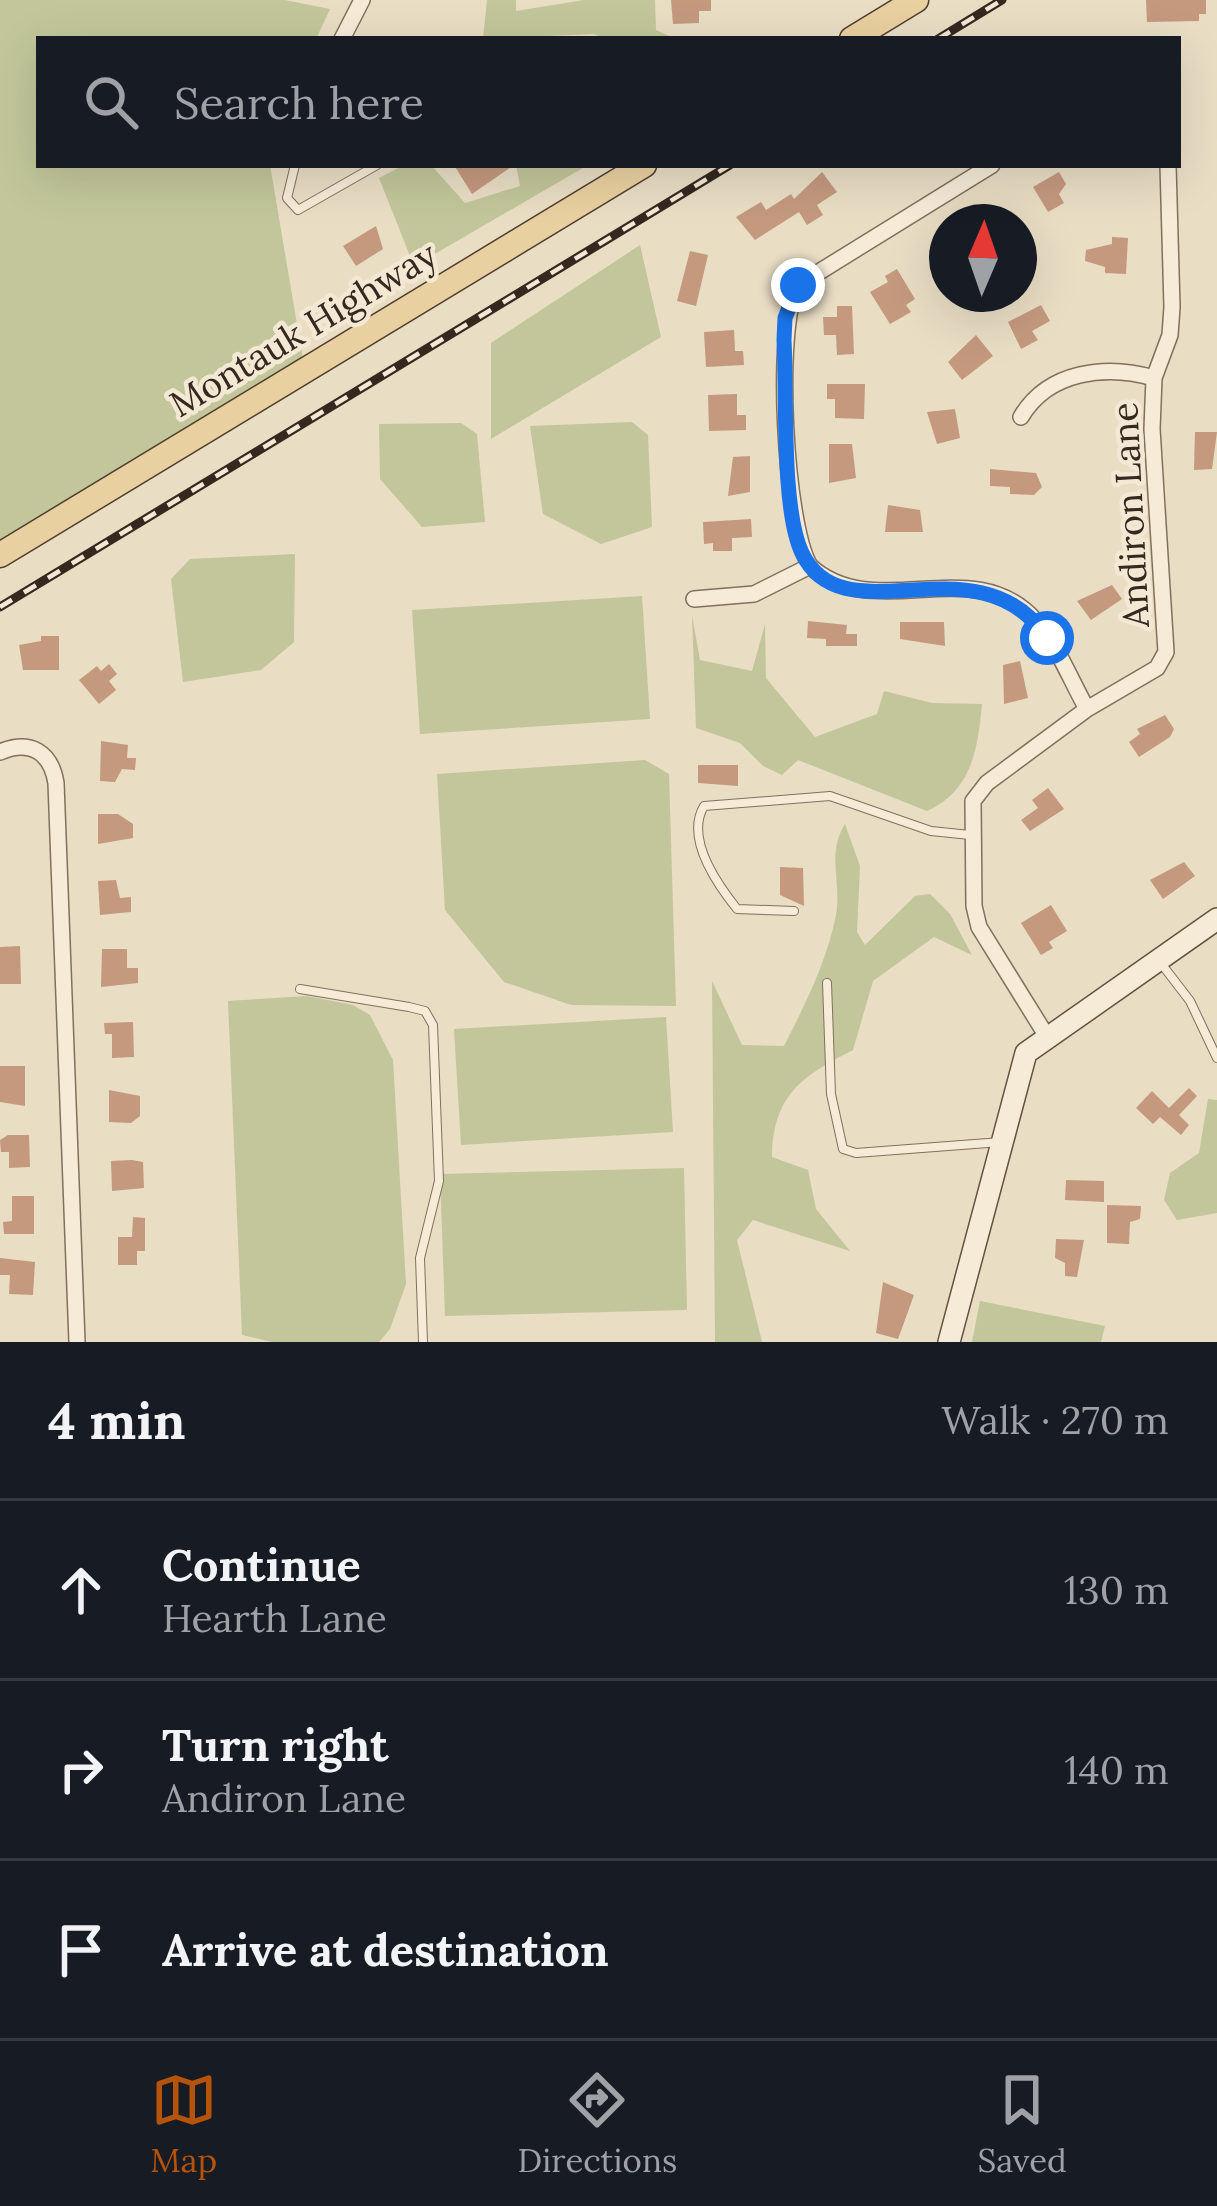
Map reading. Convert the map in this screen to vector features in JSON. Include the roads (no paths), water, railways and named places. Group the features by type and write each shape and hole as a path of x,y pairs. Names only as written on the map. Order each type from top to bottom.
{"main road":[{"path":"857,36 916,0"},
{"name":"Montauk Highway","path":"0,555 639,168"},
{"path":"949,1342 1026,1053 1216,923"}],"street":[{"path":"344,36 362,0"},
{"path":"987,168 798,285 790,298 784,340 794,528 810,566 827,581 848,589 877,593 960,586 1007,598 1035,620 1087,709"},
{"name":"Andiron Lane","path":"1046,1035 980,927 970,835 973,801 987,783 1087,709 1157,668 1166,652 1154,378 1170,335 1172,307 1168,168"},
{"path":"1022,417 1035,394 1081,374 1123,369 1154,378"},
{"path":"694,599 754,594 810,566"},
{"path":"0,752 27,746 42,752 52,762 56,783 77,1342"}],"lane":[{"path":"294,168 287,197 298,210 371,168"},
{"path":"794,911 737,909 704,852 698,825 704,806 830,796 931,831 970,835"},
{"path":"1158,959 1190,1001 1217,1058"},
{"path":"827,982 832,1094 843,1150 856,1153 1002,1142"},
{"path":"300,989 409,1007 425,1012 433,1025 439,1181 420,1258 423,1342"}],"railway":[{"path":"943,36 1002,0"},
{"path":"0,607 725,168"}]}
